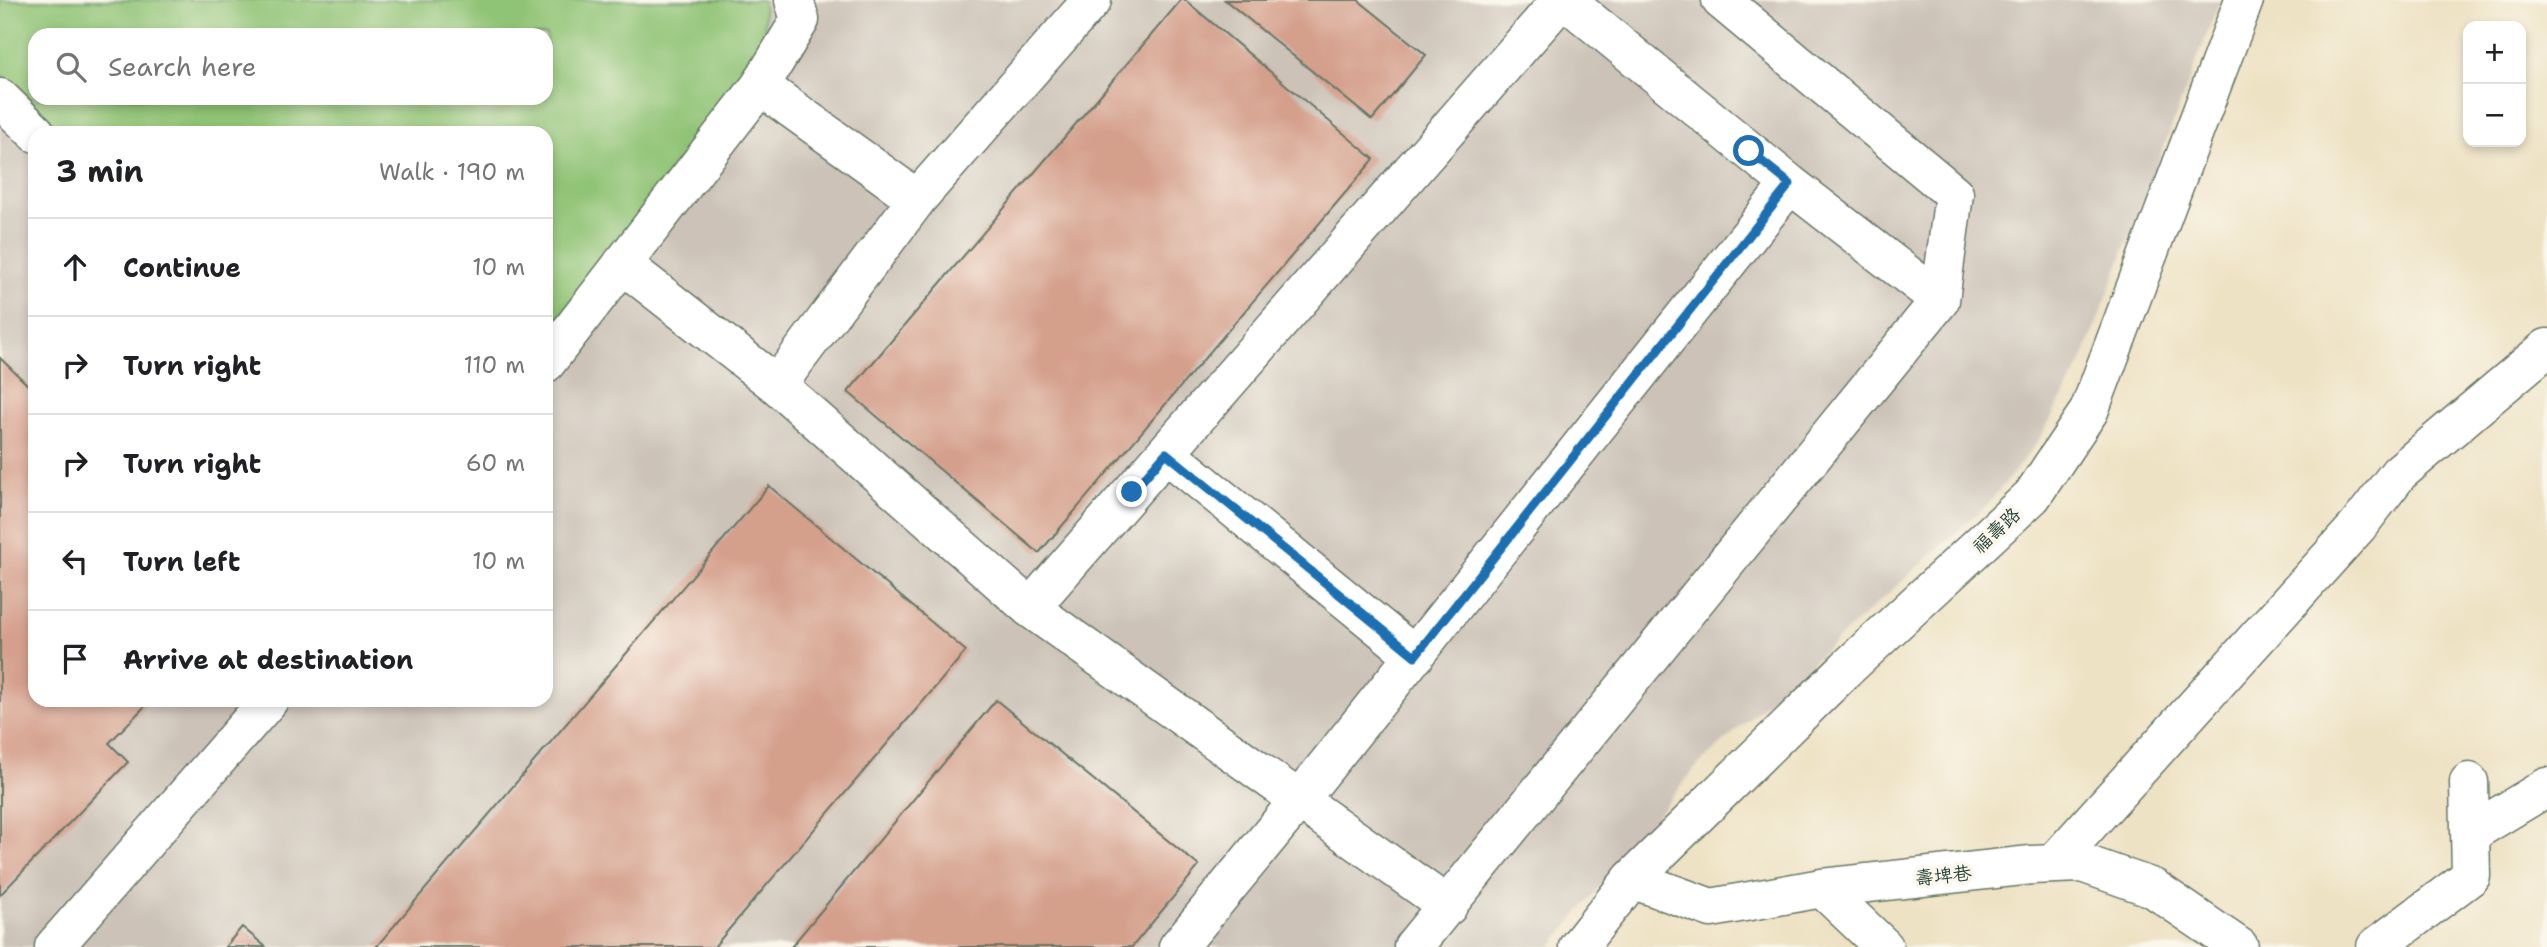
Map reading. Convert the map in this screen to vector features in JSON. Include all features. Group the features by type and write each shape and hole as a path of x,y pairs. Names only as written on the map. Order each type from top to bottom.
{"street":[{"path":"777,384 917,199 1092,0"},
{"path":"1030,608 1563,0 1790,184 1940,300"},
{"path":"1413,947 1940,300 1954,194 1721,0"},
{"name":"福壽路","path":"1578,947 1632,879 1846,669 2032,496 2089,411 2244,0"},
{"path":"553,354 760,86 805,7"},
{"path":"760,86 917,199"},
{"path":"0,98 29,126"},
{"path":"1178,947 1415,656 1790,184"},
{"path":"622,264 777,384 1030,608 1448,906"},
{"path":"2054,863 2358,526 2399,473 2547,348"},
{"path":"1166,453 1415,656"},
{"path":"54,947 263,707"},
{"path":"2376,947 2471,876 2469,782"},
{"path":"2471,833 2547,787"},
{"name":"壽埤巷","path":"1632,879 1711,908 1822,888 2054,863 2082,863 2153,888 2239,947"},
{"path":"1822,888 1884,947"}],"shaded area":[{"path":"0,0 2220,0 2081,364 2037,443 1990,502 1698,765 1551,947 0,947"}],"green space":[{"path":"0,0 763,0 766,46 553,327 553,126 54,126 32,105 553,105 553,28 28,28 28,101 0,74"}],"building":[{"path":"1181,0 1185,0 1374,159 1039,553 848,392"},
{"path":"1225,0 1358,0 1426,55 1372,120"},
{"path":"0,358 28,385 28,707 144,707 109,743 128,762 0,895"},
{"path":"769,486 966,651 714,947 376,947"},
{"path":"996,700 1199,866 1132,947 791,947"},
{"path":"242,927 266,947 225,947"}],"route":[{"path":"1132,492 1166,453 1415,656 1790,184 1749,151"}]}
